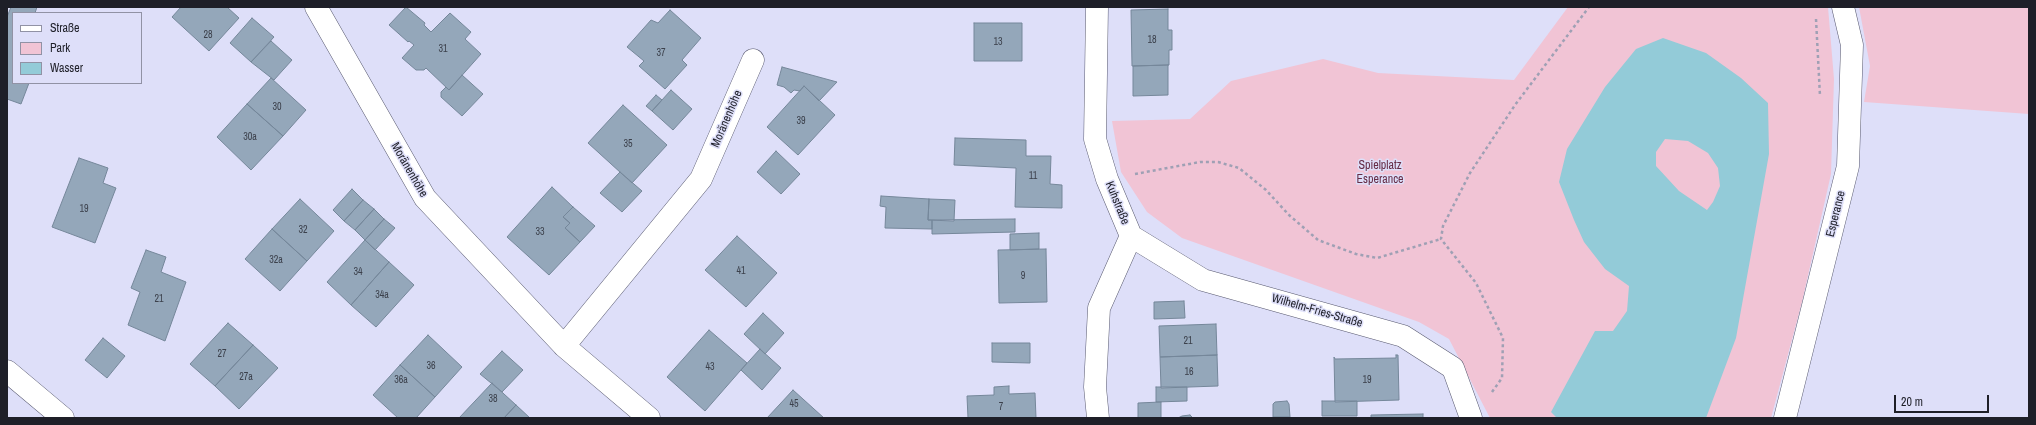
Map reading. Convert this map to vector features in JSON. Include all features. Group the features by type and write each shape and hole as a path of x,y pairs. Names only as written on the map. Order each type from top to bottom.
{"street":[{"name":"Moränenhöhe","path":"316,7 425,198 564,346 649,418"},
{"name":"Kuhstraße","path":"1098,7 1095,139 1107,179 1131,236 1099,308 1095,386 1098,418"},
{"name":"Esperance","path":"1785,418 1848,166 1852,44 1842,7"},
{"name":"Moränenhöhe","path":"564,346 701,179 753,60"},
{"name":"Wilhelm-Fries-Straße","path":"1131,236 1203,280 1403,336 1453,368 1471,418"},
{"path":"7,371 63,418"}],"path":[{"path":"1441,239 1444,226 1474,167 1515,105 1589,7"},
{"path":"1815,14 1821,104"},
{"path":"1107,179 1200,162 1218,162 1239,168 1266,190 1289,215 1318,240 1356,254 1377,258 1441,239"},
{"path":"1441,239 1476,283 1503,338 1502,378 1489,395"}],"green space":[{"name":"Spielplatz Esperance","path":"1568,7 1828,7 1834,79 1831,174 1802,302 1771,418 1490,418 1449,339 1419,322 1182,238 1147,212 1121,172 1112,121 1190,119 1231,81 1323,59 1378,73 1514,80"},
{"path":"1859,7 2029,7 2029,114 1864,102 1870,66"}],"water":[{"path":"1663,38 1706,53 1741,78 1768,103 1769,154 1736,338 1706,418 1557,418 1551,412 1595,331 1613,331 1627,311 1629,286 1605,269 1584,242 1559,182 1567,149 1605,87 1636,49","holes":["1665,139 1688,141 1708,153 1718,168 1720,186 1713,202 1707,210 1679,191 1656,166 1656,152"]}],"building":[{"path":"11,7 37,7 35,12 12,12 12,84 29,84 21,104 7,99 7,17"},
{"path":"181,7 227,7 239,18 209,51 172,17"},
{"path":"406,7 425,23 424,25 431,32 450,13 471,32 465,39 481,54 449,90 426,68 424,70 416,70 402,58 414,45 409,41 408,42 389,25"},
{"path":"1168,9 1168,30 1172,30 1172,50 1169,50 1169,65 1132,66 1131,10"},
{"path":"670,10 701,38 682,60 687,65 665,89 639,66 644,61 627,47 651,20 658,23"},
{"path":"252,18 274,37 251,62 230,43"},
{"path":"974,23 1022,23 1022,61 974,61"},
{"path":"271,41 292,60 274,80 251,62"},
{"path":"1168,65 1168,95 1133,96 1133,66"},
{"path":"782,67 837,82 819,101 804,86 800,91 794,90 791,93 784,87 777,85"},
{"path":"462,75 483,94 462,116 441,97 441,92 446,87 449,90"},
{"path":"271,78 306,110 283,136 247,104"},
{"path":"804,86 835,115 798,155 767,127"},
{"path":"671,90 692,109 673,130 652,111"},
{"path":"656,95 662,100 652,111 646,106"},
{"path":"247,104 283,136 251,170 217,137"},
{"path":"623,105 667,145 632,183 588,143"},
{"path":"955,138 1026,140 1026,156 1051,156 1050,184 1062,185 1062,208 1015,207 1016,168 954,165"},
{"path":"776,151 800,174 781,194 757,172"},
{"path":"79,158 108,168 103,183 116,188 95,243 52,227"},
{"path":"620,172 642,191 622,212 600,193"},
{"path":"552,187 573,207 563,217 570,223 565,228 580,242 549,275 507,237"},
{"path":"352,189 363,200 344,221 333,210"},
{"path":"881,196 929,199 928,220 932,220 932,229 885,228 886,207 880,206"},
{"path":"300,199 334,231 307,261 272,229"},
{"path":"929,199 955,200 954,221 928,220"},
{"path":"363,200 374,209 355,230 344,221"},
{"path":"573,207 595,226 580,242 565,228 570,223 563,217"},
{"path":"374,209 384,219 365,240 355,230"},
{"path":"384,219 395,228 375,250 365,240"},
{"path":"1015,219 1015,232 932,234 932,220"},
{"path":"272,229 307,261 280,291 245,259"},
{"path":"1039,233 1039,249 1010,250 1010,234"},
{"path":"737,236 777,273 746,307 705,270"},
{"path":"365,240 389,262 351,305 327,282"},
{"path":"1046,249 1047,302 999,303 998,250"},
{"path":"146,250 166,257 161,272 186,282 165,341 128,325 140,292 131,288"},
{"path":"389,262 414,285 376,327 351,305"},
{"path":"1184,301 1185,318 1154,319 1154,302"},
{"path":"763,313 784,333 765,354 744,334"},
{"path":"228,323 253,345 215,386 190,364"},
{"path":"1216,324 1217,355 1160,357 1159,326"},
{"path":"709,330 747,363 705,411 667,377"},
{"path":"428,335 462,367 435,397 400,365"},
{"path":"103,338 125,356 107,378 85,360"},
{"path":"992,343 1030,343 1030,363 992,362"},
{"path":"253,345 278,368 239,409 215,386"},
{"path":"760,349 781,368 762,390 741,370"},
{"path":"502,351 523,370 502,392 480,374"},
{"path":"1217,355 1218,386 1161,388 1160,357"},
{"path":"1396,355 1398,355 1399,400 1335,402 1334,357 1335,359 1396,358"},
{"path":"400,365 435,397 416,418 398,418 373,395"},
{"path":"492,383 516,405 504,418 459,418"},
{"path":"1009,386 1009,394 1035,393 1036,418 968,418 967,396 994,395 994,387"},
{"path":"1156,387 1187,387 1187,401 1156,402"},
{"path":"793,390 824,418 767,418"},
{"path":"1287,401 1289,404 1290,417 1273,417 1273,404 1275,402"},
{"path":"1322,401 1357,401 1357,416 1322,416"},
{"path":"1161,402 1161,418 1138,418 1138,403"},
{"path":"516,405 530,418 504,418"},
{"path":"1423,414 1423,418 1371,418 1371,415"},
{"path":"1190,415 1193,418 1178,418 1182,416"}]}
